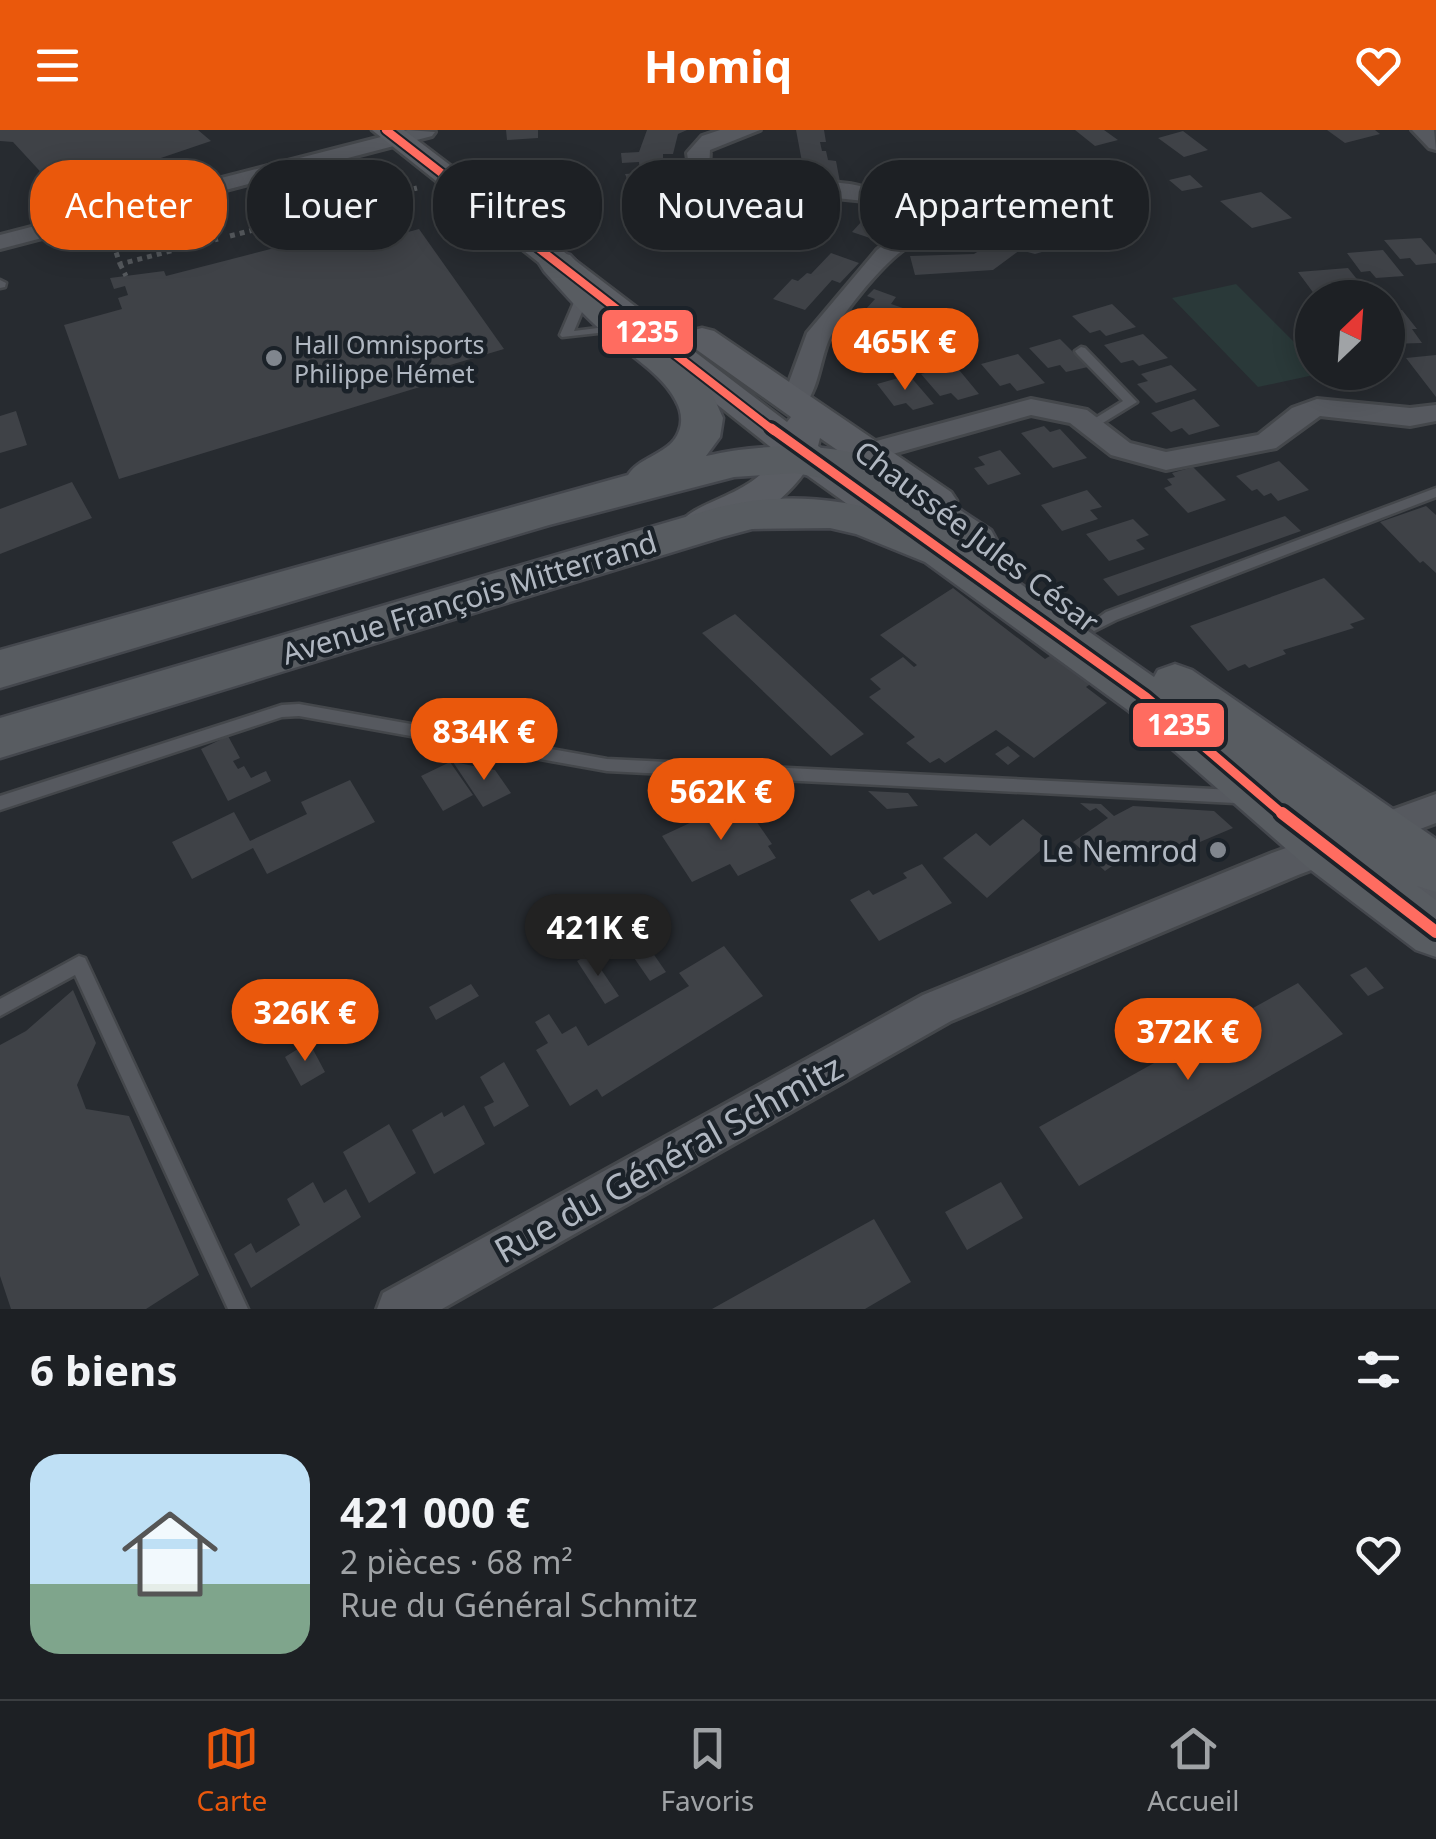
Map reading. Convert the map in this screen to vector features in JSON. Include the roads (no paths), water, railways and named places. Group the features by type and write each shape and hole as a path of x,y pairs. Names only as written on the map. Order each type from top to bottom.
{"main road":[{"name":"Chaussée Jules César","path":"408,133 557,263 795,436 868,452 951,512 954,544 1146,697 1326,850 1436,932"},
{"name":"Chaussée Jules César","path":"408,133 734,363 795,436"},
{"path":"544,512 675,464 697,438 702,407 695,392 621,328 557,263"},
{"path":"544,512 734,464 795,436"},
{"path":"795,436 840,464 885,480 954,544"},
{"path":"580,564 748,506 772,488 795,436"},
{"name":"Avenue François Mitterrand","path":"0,669 544,512"},
{"name":"Avenue François Mitterrand","path":"0,738 734,518 788,512 830,513 954,544"},
{"name":"Chaussée Jules César","path":"954,544 1094,626 1436,869"}],"street":[{"path":"750,130 726,134 702,145 695,152 698,175 737,189 806,188 860,193"},
{"path":"1422,130 1436,144"},
{"path":"227,184 408,133"},
{"path":"0,242 30,234"},
{"path":"795,436 815,342 828,318 890,250"},
{"path":"868,452 1032,407 1062,411 1093,425 1131,454 1166,461 1266,442 1301,414 1317,407 1410,417 1436,412"},
{"path":"1146,697 1363,826 1382,830 1436,808"},
{"name":"Rue du Général Schmitz","path":"399,1309 936,1008 1382,830"},
{"path":"1326,850 1382,866 1436,899"}],"lane":[{"path":"1082,351 1131,402 1093,425"},
{"path":"1094,626 1436,492"},
{"path":"6,801 282,712 299,710 607,765 1234,797 1255,790"},
{"path":"0,1008 78,964 238,1309"}],"place":[{"name":"Hall Omnisports Philippe Hémet","path":"274,358"},
{"name":"Le Nemrod","path":"1218,850"}]}
